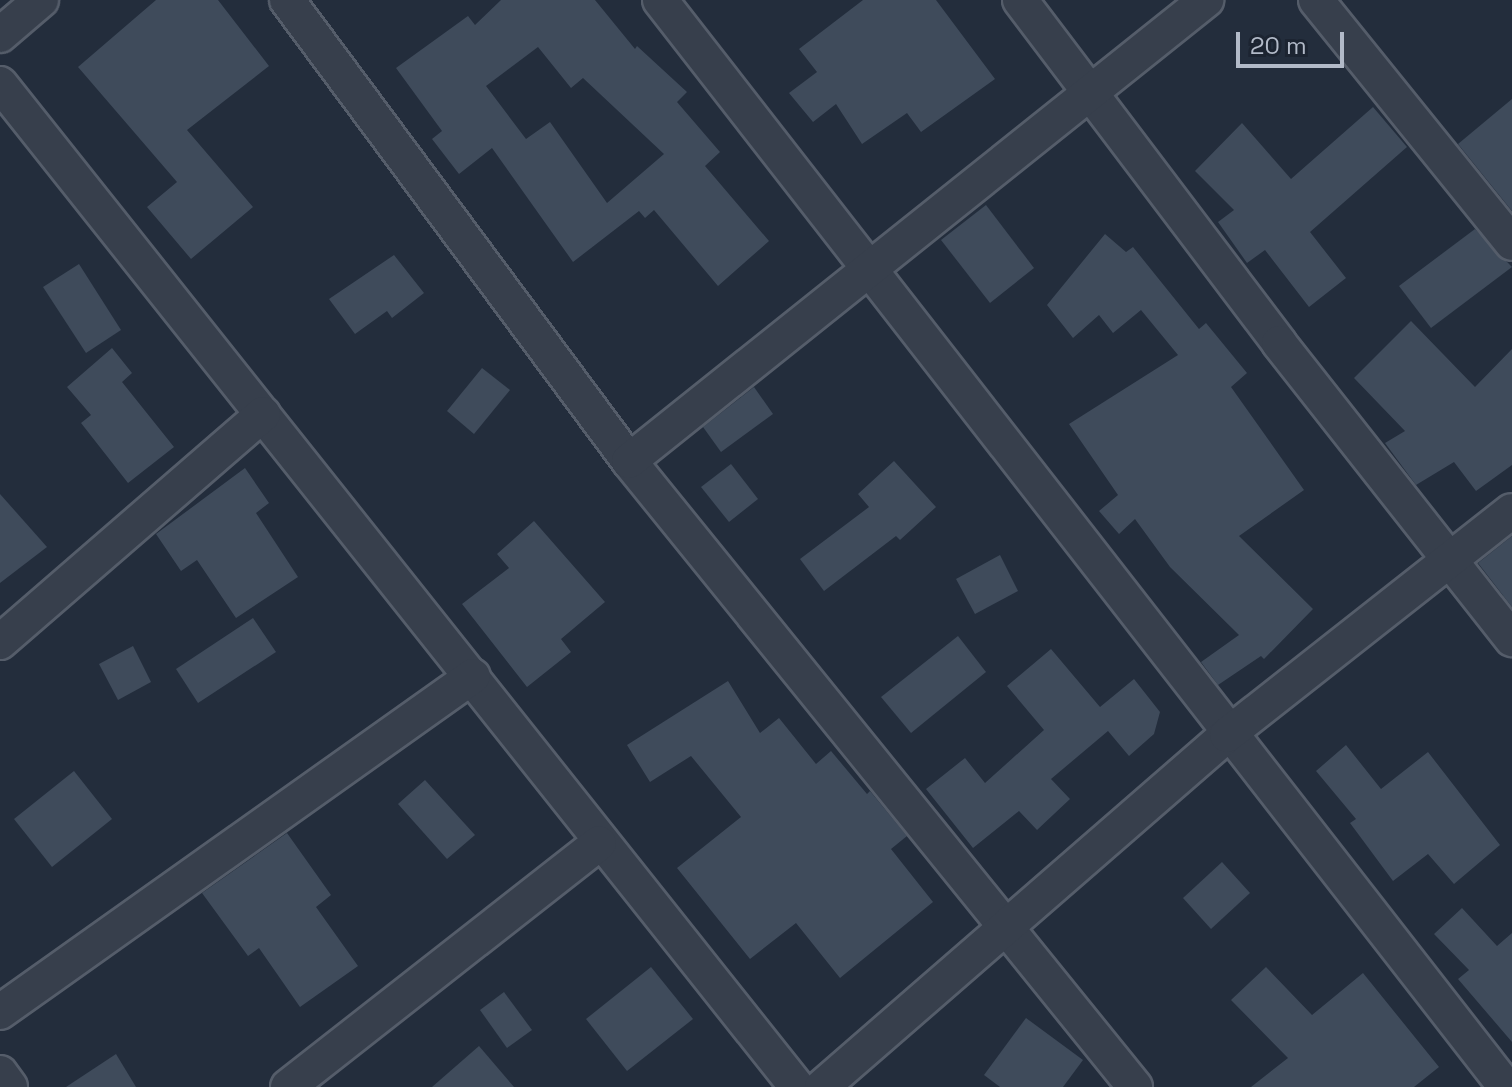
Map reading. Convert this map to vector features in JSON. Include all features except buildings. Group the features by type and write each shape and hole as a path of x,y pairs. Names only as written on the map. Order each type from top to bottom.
{"street":[{"path":"0,35 41,0"},
{"path":"287,0 629,461 1135,1087"},
{"path":"660,0 1227,735 1506,1087"},
{"path":"1020,0 1094,92 1450,562 1512,639"},
{"path":"629,461 1206,0"},
{"path":"1316,0 1512,243"},
{"path":"0,84 473,676 599,843 797,1087"},
{"path":"0,642 263,414"},
{"path":"822,1087 1227,735 1512,511"},
{"path":"0,1012 473,676"},
{"path":"288,1087 599,843"},
{"path":"0,1073 10,1087"}]}
